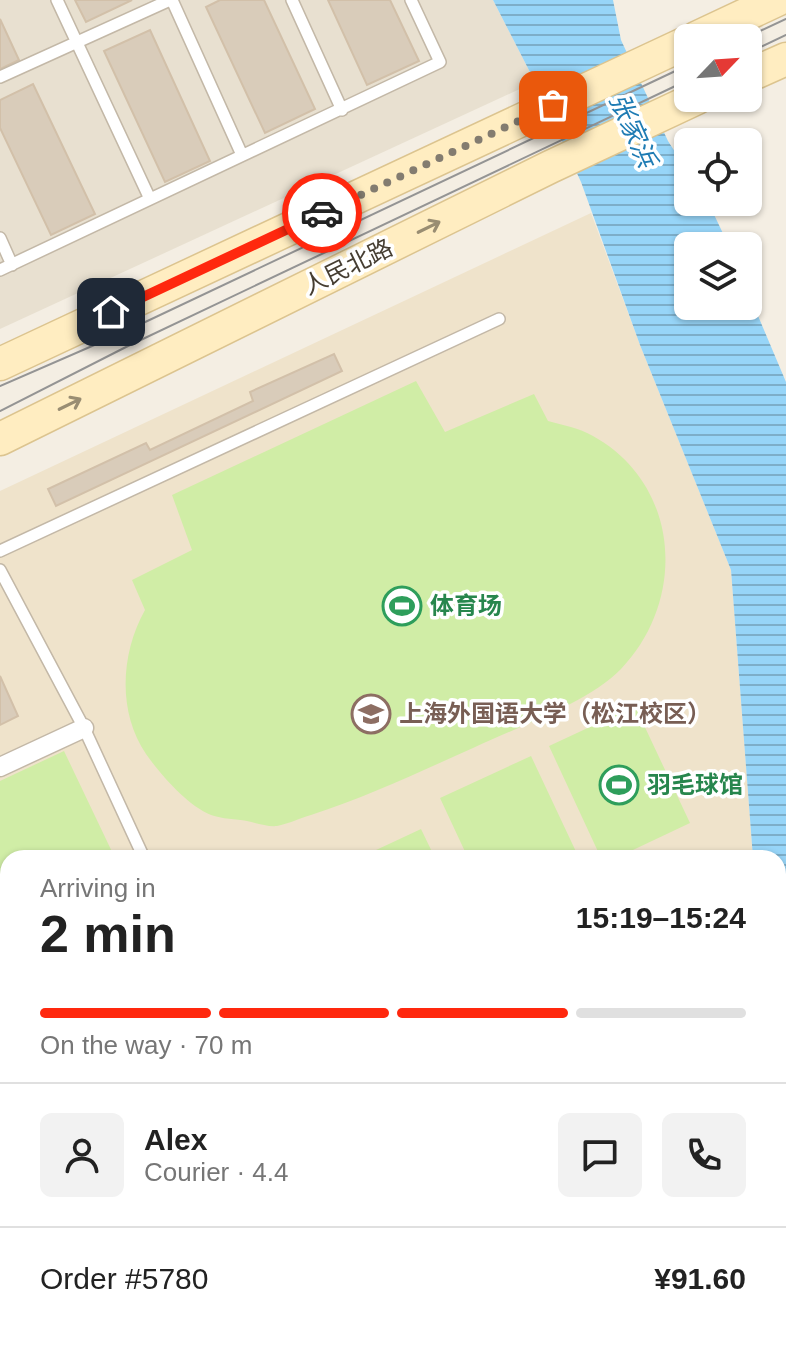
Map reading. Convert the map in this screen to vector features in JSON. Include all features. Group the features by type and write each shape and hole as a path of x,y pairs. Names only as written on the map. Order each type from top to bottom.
{"main road":[{"path":"726,24 777,0"},
{"path":"0,364 674,48"},
{"path":"762,70 786,59"},
{"name":"人民北路","path":"0,439 674,109"}],"street":[{"path":"0,767 84,728"}],"lane":[{"path":"57,0 150,199"},
{"path":"0,77 171,0 242,155"},
{"path":"292,0 342,110"},
{"path":"0,270 440,62 411,0"},
{"path":"0,238 12,265"},
{"path":"0,551 499,319"},
{"path":"0,570 84,728 140,850"}],"shaded area":[{"path":"0,0 493,0 535,82 0,329"},
{"name":"上海外国语大学（松江校区）","path":"591,213 640,345 731,570 752,850 0,850 0,491"}],"green space":[{"name":"体育场","path":"416,381 445,432 534,394 548,421 588,433 622,457 644,483 658,513 665,545 664,578 657,610 642,641 621,669 590,693 530,723 332,808 277,826 224,818 202,811 167,780 146,754 130,719 127,701 127,663 145,610 132,580 192,550 172,495"},
{"name":"羽毛球馆","path":"635,706 690,823 633,850 597,850 549,746"},
{"path":"64,751 111,850 0,850 0,781"},
{"path":"531,756 575,850 464,850 440,798"},
{"path":"421,829 431,850 376,850"}],"water":[{"name":"张家浜","path":"493,0 613,0 621,40 674,150 674,216 715,216 722,232 674,232 674,320 760,320 786,382 786,850 752,850 731,570 640,345 581,182"}],"building":[{"path":"75,0 132,0 86,22"},
{"path":"220,0 264,0 315,109 265,133 206,7"},
{"path":"328,0 390,0 419,61 367,85"},
{"path":"0,19 19,60 0,69"},
{"path":"150,30 210,161 165,182 104,51"},
{"path":"33,84 95,214 51,235 0,128 0,100"},
{"path":"334,354 342,371 56,506 48,489 146,443 150,450 253,401 250,392"},
{"path":"0,676 18,716 0,725"}],"tram line":[{"path":"762,30 786,19"},
{"path":"762,46 786,35"},
{"path":"0,386 122,333 674,72"},
{"path":"0,411 126,347 674,87"}],"way so far":[{"path":"322,213 553,105"}],"place":[{"name":"体育场","path":"402,606"},
{"name":"上海外国语大学（松江校区）","path":"371,714"},
{"name":"羽毛球馆","path":"619,785"}],"route":[{"path":"111,312 322,213"}]}
